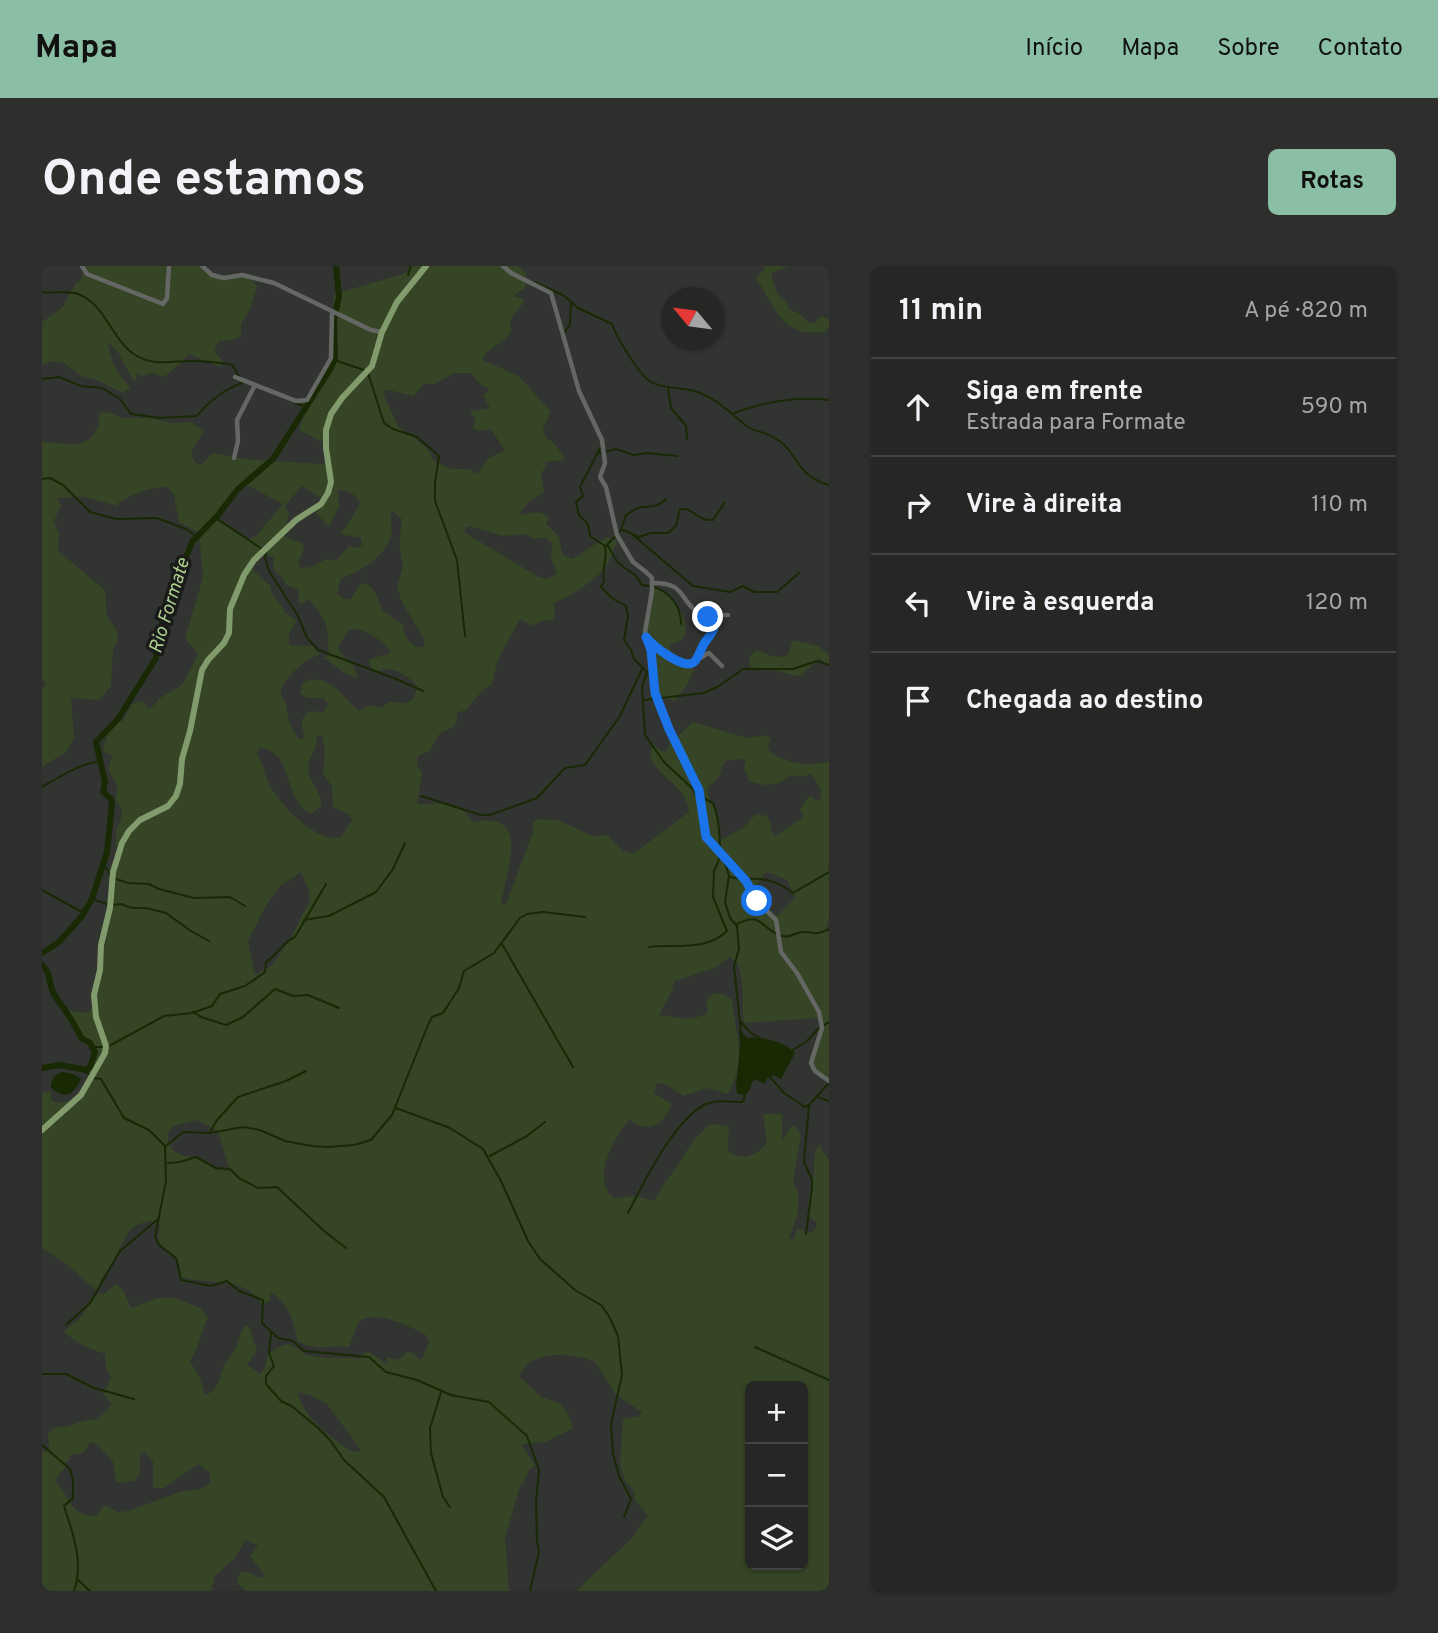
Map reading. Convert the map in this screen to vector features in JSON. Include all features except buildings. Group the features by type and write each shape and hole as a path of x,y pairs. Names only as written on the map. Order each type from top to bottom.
{"main road":[{"path":"42,1130 81,1095 105,1052 106,1046 96,1017 94,995 100,970 101,945 110,908 113,872 122,843 129,831 168,806 176,796 202,670 229,633 230,609 244,575 254,560 296,520 321,504 328,493 331,482 326,430 331,414 372,366 382,331 397,302 425,266"}],"street":[{"path":"82,266 87,274 163,304 167,298 169,266"},
{"path":"202,266 212,275 224,278 242,275 274,283 332,313 371,330 382,331"},
{"path":"503,266 511,273 551,293 579,391 602,440 605,463 600,477 606,487 617,535 632,562 646,572 652,583 646,637 651,650 655,693 669,729 699,790 704,832 776,920 781,952 797,973 822,1018 822,1028 811,1063 815,1071 829,1081"},
{"path":"235,377 296,401 307,400 331,358 332,313"},
{"path":"234,458 238,441 237,420 255,385"},
{"path":"652,583 673,585 698,614 715,617 728,615"},
{"path":"696,661 704,644 715,631 715,617"},
{"path":"646,637 665,655 687,664 709,653 722,666"}],"shaded area":[{"path":"84,266 198,266 218,279 249,276 257,286 250,309 241,324 241,336 233,340 219,341 214,350 222,360 220,367 189,354 164,377 152,373 142,376 137,373 136,380 133,381 118,352 108,342 115,367 131,387 123,393 97,380 81,376 64,363 52,361 42,365 42,322 62,308 76,283 81,281"},
{"path":"410,266 518,266 526,273 525,288 514,295 523,298 524,302 510,320 511,332 482,360 519,376 551,412 543,428 546,438 554,443 564,457 563,460 545,462 546,467 541,473 544,492 519,513 522,515 536,512 546,515 549,518 546,524 558,535 563,555 573,559 606,537 618,541 601,573 582,588 554,603 555,615 552,620 541,621 533,626 520,619 498,659 492,684 482,691 466,710 456,713 458,718 454,727 440,733 430,751 418,756 417,764 422,773 417,804 448,804 461,809 473,822 492,821 503,825 510,834 510,860 501,903 506,904 533,832 533,823 538,819 558,820 592,836 607,835 623,851 633,854 689,812 683,795 658,769 650,754 653,744 663,752 667,751 671,737 676,738 693,722 747,738 765,735 771,738 768,746 770,752 785,760 805,764 829,762 829,918 826,929 829,933 829,1080 810,1070 820,1036 821,1020 817,1018 744,1023 741,977 736,961 730,957 715,968 674,981 672,991 659,1015 689,1019 705,1015 708,1010 706,1000 715,993 723,994 732,1000 739,1047 738,1069 734,1081 728,1094 706,1088 684,1096 665,1084 657,1083 654,1093 671,1103 671,1107 654,1126 643,1126 630,1120 623,1127 611,1147 604,1170 604,1181 614,1198 635,1196 655,1201 691,1144 711,1124 729,1126 728,1150 743,1157 753,1154 767,1143 763,1114 782,1114 782,1140 792,1126 796,1127 801,1135 793,1181 798,1192 798,1213 789,1238 793,1240 797,1229 811,1233 817,1226 808,1216 808,1212 815,1156 817,1147 821,1144 821,1149 829,1159 829,1591 576,1591 633,1537 648,1515 635,1501 634,1491 624,1479 620,1464 623,1419 639,1416 642,1412 616,1395 595,1362 580,1357 553,1355 536,1359 528,1364 519,1376 541,1397 559,1403 568,1414 573,1428 545,1442 521,1444 535,1466 529,1470 520,1486 505,1538 509,1591 246,1591 237,1583 240,1573 244,1571 262,1578 265,1575 250,1557 258,1545 245,1540 236,1557 215,1576 211,1591 42,1591 42,1449 45,1452 49,1450 48,1433 56,1427 97,1420 112,1405 101,1391 107,1388 111,1377 106,1367 105,1354 78,1342 64,1331 80,1318 98,1293 104,1294 116,1284 124,1292 131,1308 158,1298 175,1298 200,1308 208,1317 190,1361 200,1378 205,1395 214,1390 246,1325 250,1328 257,1351 247,1364 260,1374 268,1354 286,1344 308,1355 321,1357 359,1359 363,1353 369,1352 388,1365 386,1357 399,1360 407,1352 422,1359 429,1342 426,1335 411,1327 375,1317 359,1321 349,1347 316,1347 304,1344 298,1341 287,1308 272,1293 270,1301 261,1304 255,1295 236,1285 181,1277 177,1259 158,1241 160,1225 155,1221 145,1222 132,1229 97,1291 65,1263 42,1248 42,1093 51,1091 51,1100 57,1103 72,1100 86,1080 95,1055 91,1042 77,1033 64,1016 66,1010 86,1013 96,1005 119,844 116,847 116,829 122,810 116,800 117,785 108,769 112,756 103,751 104,744 110,730 123,720 132,704 142,701 150,709 160,698 182,685 198,654 185,639 203,577 199,533 179,522 174,495 167,487 141,492 117,506 85,497 57,498 61,505 54,521 59,535 58,551 105,590 107,616 117,631 118,641 113,649 111,686 99,700 71,698 74,739 66,752 42,767 42,689 47,683 42,679 42,442 73,444 87,441 97,429 99,413 107,412 123,418 149,418 171,423 191,422 204,431 191,452 194,461 200,465 213,453 244,459 323,464 326,462 323,442 300,431 300,428 305,411 302,404 309,400 331,355 334,294 407,273","holes":["454,373 471,373 480,384 488,388 488,392 483,395 490,408 472,411 470,414 476,418 473,428 478,431 491,429 504,451 488,458 478,474 470,469 451,469 434,461 426,447 398,426 384,395 385,390 389,390 413,396 424,384 435,384","245,484 283,504 256,536 248,540 216,520","302,486 321,498 316,513 329,527 339,506 338,491 350,493 360,502 340,534 361,538 362,545 358,548 349,546 336,561 326,559 312,567 301,568 298,563 304,550 302,543 283,536 289,514 285,506","391,510 402,519 399,545 403,566 397,587 402,602 424,639 424,646 419,648 407,639 403,625 382,610 376,594 367,583 360,584 349,599 337,594 341,578 364,568 377,558 387,545 392,531","468,526 503,536 524,534 535,539 544,537 552,543 551,558 557,573 547,579 537,576 464,531","265,554 274,558 273,569 285,584 298,590 299,603 309,599 327,628 329,653 328,657 323,657 346,674 357,678 355,668 338,647 349,630 366,632 377,638 390,651 389,654 370,659 375,673 386,669 403,674 417,686 414,698 407,703 389,702 381,708 369,705 360,711 328,683 321,680 303,682 300,693 307,698 323,698 328,704 323,712 309,711 306,714 302,723 305,737 300,740 290,724 281,691 294,671 320,655 313,646 289,645 289,633 296,620 285,613 272,594 271,586 252,566","317,736 322,736 325,750 323,773 332,787 333,807 348,814 352,820 341,837 331,838 310,829 300,821 281,802 269,784 257,754 260,747 280,760 296,799 302,808 311,814 321,806 320,797 308,770","746,759 744,768 749,781 760,784 771,785 791,775 801,777 811,774 820,788 821,799 817,801 810,795 800,809 803,817 776,836 771,831 767,816 756,814 744,827 719,841 717,814 709,797 708,787 717,780 724,763","301,872 310,900 291,938 272,965 255,975 248,941 266,905 280,886","767,872 787,880 795,898 777,916 760,901 754,889","197,1120 218,1131 230,1171 217,1170 198,1157 184,1156 174,1151 168,1142 168,1132 174,1126","298,1392 327,1404 361,1450 354,1452 328,1435 305,1411","91,1442 97,1444 113,1461 116,1481 120,1483 135,1481 140,1472 140,1454 144,1452 153,1461 153,1488 164,1488 198,1464 210,1473 210,1483 201,1489 180,1492 128,1511 117,1512 105,1505 96,1516 87,1515 71,1504 55,1481 70,1455 83,1453"]},
{"path":"764,266 790,266 771,275 777,294 787,303 789,309 810,323 815,323 821,316 829,319 829,327 825,332 810,333 798,330 782,318 756,278 764,270"},
{"path":"653,586 673,601 686,626 681,640 670,644 671,653 692,664 694,669 686,687 675,701 659,695 650,684 651,657 643,628"},
{"path":"793,640 818,646 829,655 829,666 819,658 801,676 750,666 749,657 756,650 772,656 787,657"},
{"path":"739,1030 748,1038 773,1041 795,1053 781,1079 773,1075 767,1078 765,1084 754,1079 748,1093 741,1095 737,1093 736,1087"},
{"path":"62,1072 74,1074 81,1079 72,1092 65,1095 51,1088 54,1078"}],"waterway":[{"name":"Rio Formate","path":"42,953 59,942 82,916 92,899 107,852 112,805 111,799 103,792 105,782 96,742 118,719 156,658 168,604 192,542 238,489 273,459 331,368 335,358 334,319 339,297 336,266"},
{"path":"408,275 411,266"},
{"path":"534,282 563,295 578,308 612,324 627,353 647,379 657,385 694,391 709,397 748,427 781,442 802,469 817,481 829,485"},
{"path":"42,292 74,293 88,299 121,342 137,356 159,362 200,361 229,364 240,378"},
{"path":"564,333 570,324 571,302"},
{"path":"334,360 364,370"},
{"path":"368,373 384,423 417,437 439,456 435,501 457,560 465,636"},
{"path":"42,379 59,377 81,386 102,388 120,399 131,414 160,418 197,416 217,397 242,383"},
{"path":"668,387 671,408 686,426 687,439"},
{"path":"734,413 781,401 829,400"},
{"path":"295,403 306,407"},
{"path":"600,448 580,487 583,496 576,502 579,515 588,524 590,536 605,546"},
{"path":"599,453 616,449 634,455 647,453 677,456"},
{"path":"42,479 50,478 63,485 90,512 116,519 157,518 186,529 197,537"},
{"path":"666,499 658,505 639,508 626,515 621,530 605,547 604,581 601,587 612,598 626,606 628,616 624,640 634,659 647,672 642,687 645,735 664,762 692,788 697,797"},
{"path":"623,530 639,537 651,533 668,533 676,526 680,509 689,510 702,519 713,520 725,502"},
{"path":"216,518 262,549"},
{"path":"633,535 693,586 730,592 743,586 754,592 777,592 799,573"},
{"path":"608,546 618,563 635,575 642,585 664,591 674,601 681,624"},
{"path":"266,553 269,571 298,616 307,638 318,650 423,691"},
{"path":"644,700 704,693 743,669 793,669 817,661 829,665"},
{"path":"421,796 481,815 490,815 537,798 565,768 585,765 620,716 642,669"},
{"path":"42,787 78,768 101,761"},
{"path":"703,798 713,803 715,808 720,851"},
{"path":"304,920 329,916 376,892 393,869 405,843"},
{"path":"649,947 710,942 727,931 713,897 714,871 721,855"},
{"path":"725,862 729,876 725,902 730,918 737,926 739,949 734,966 741,1032"},
{"path":"103,863 111,876"},
{"path":"747,879 771,881 793,893 829,872"},
{"path":"730,877 741,879"},
{"path":"116,879 128,883 149,884 194,898 230,897 245,906"},
{"path":"109,1046 164,1016 192,1013 212,1006 220,994 245,986 261,975 265,972 266,962 295,937 326,884"},
{"path":"42,890 84,913"},
{"path":"92,899 107,904"},
{"path":"112,905 121,904 166,913 209,941"},
{"path":"166,1146 183,1132 210,1133 243,1127 260,1130 285,1141 312,1146 354,1145 371,1140 392,1115 428,1025 432,1017 443,1013 459,988 464,971 494,953 520,918 527,914 543,912 585,917"},
{"path":"737,924 756,920 771,931 785,936 829,929"},
{"path":"502,944 573,1067"},
{"name":"Rio Formate","path":"42,965 55,996 81,1038 90,1043 95,1052 90,1067 86,1070 60,1065 42,1068"},
{"path":"193,1012 226,1025 243,1017 275,989 293,996 308,995 339,1008"},
{"path":"741,1022 760,1038"},
{"path":"824,1025 829,1022"},
{"path":"791,1051 806,1042 819,1028"},
{"path":"93,1047 103,1047"},
{"name":"Rio Formate","path":"85,1070 89,1075"},
{"path":"210,1132 238,1097 286,1081 306,1071"},
{"path":"770,1077 784,1093 805,1107 809,1105"},
{"path":"94,1078 101,1079 124,1118 149,1130 165,1146 166,1181 155,1237 160,1246 176,1258 181,1280 211,1286 227,1281 239,1291 263,1300 262,1323 278,1338 293,1341 304,1351 369,1357 386,1372 417,1380 451,1395 489,1402 527,1436 539,1470 536,1501 539,1552 530,1591"},
{"path":"806,1234 812,1188 812,1180 804,1162 809,1105 828,1084"},
{"path":"628,1213 660,1154 692,1113 708,1103 742,1102 745,1092"},
{"path":"817,1097 829,1101"},
{"path":"396,1108 450,1128 483,1149 501,1181 528,1241 540,1259 575,1290 601,1305 609,1316 618,1336 622,1375 611,1424 613,1454 619,1476 631,1499 624,1517"},
{"path":"490,1156 527,1136 545,1122"},
{"path":"168,1163 196,1157 216,1168 230,1169 239,1178 258,1188 277,1187 346,1248"},
{"path":"66,1325 90,1303 120,1251 158,1219"},
{"path":"271,1333 269,1353 274,1366 266,1376 266,1384 281,1401 293,1407 318,1428 344,1460 384,1497 436,1591"},
{"path":"755,1347 829,1380"},
{"path":"42,1374 66,1374 94,1388 134,1399"},
{"path":"441,1392 430,1428 431,1453 443,1497 450,1507"},
{"path":"42,1445 70,1469 73,1480 73,1498 64,1506 78,1559 74,1591"},
{"path":"78,1580 90,1591"}],"route":[{"path":"708,617 715,617 715,631 704,644 696,661 691,664 665,655 646,637 652,657 652,681 669,729 699,790 706,837 746,881 757,901"}]}
